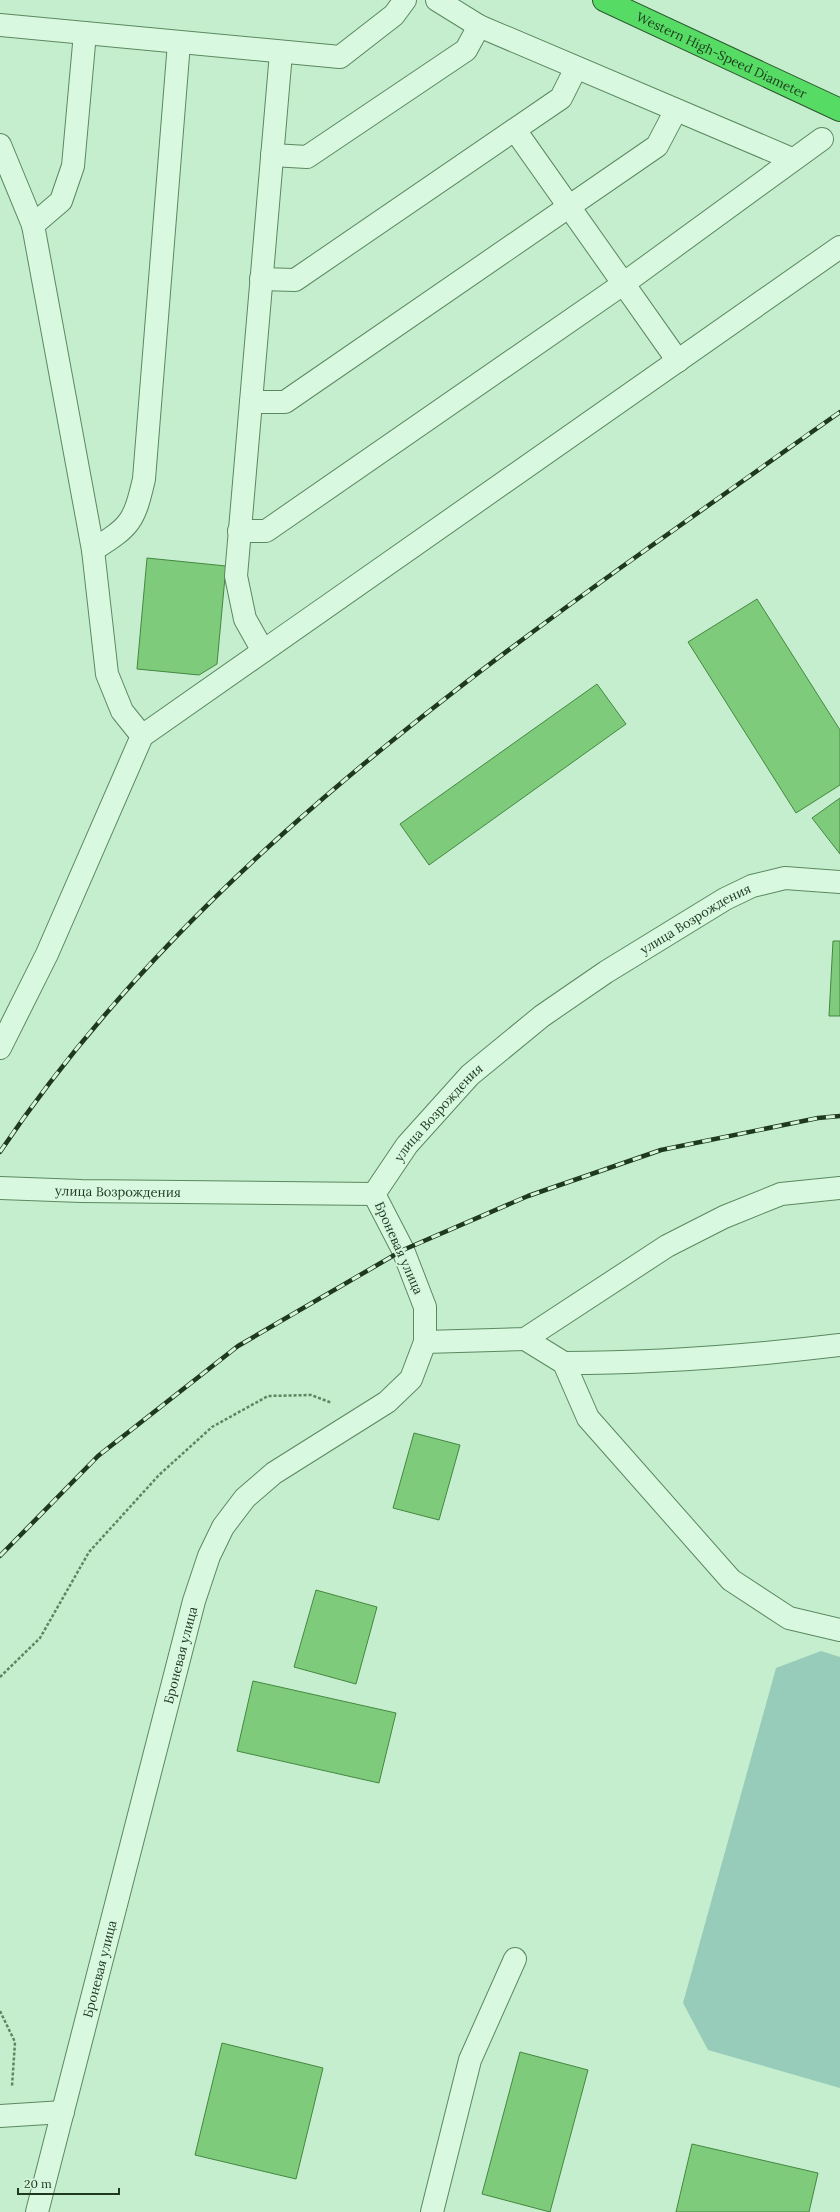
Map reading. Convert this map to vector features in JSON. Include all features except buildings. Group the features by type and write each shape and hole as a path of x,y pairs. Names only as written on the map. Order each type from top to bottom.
{"highway":[{"name":"Western High-Speed Diameter","path":"604,0 840,110"}],"street":[{"path":"0,25 340,57 394,15 405,0"},
{"path":"437,0 479,26 792,159"},
{"path":"272,155 307,157 466,50 479,26"},
{"path":"33,225 61,201 73,166 85,33"},
{"path":"94,550 122,532 136,511 144,479 179,42"},
{"path":"263,651 246,619 236,576 281,52"},
{"path":"261,279 296,280 561,98 576,68"},
{"path":"251,402 286,402 657,146 676,110"},
{"path":"515,130 678,361"},
{"path":"240,531 266,532 624,284 792,159 822,139"},
{"path":"0,145 33,225 94,550 107,674 122,711 142,736"},
{"path":"0,1048 47,954 142,736 840,247"},
{"name":"улица Возрождения","path":"0,1188 81,1191 374,1194 407,1145 470,1075 542,1016 606,972 725,898 752,886 785,878 840,882"},
{"path":"425,1342 525,1339 667,1246 724,1217 781,1194 840,1188"},
{"name":"Броневая улица","path":"37,2212 194,1601 209,1556 223,1527 245,1498 274,1473 387,1402 411,1379 425,1342 425,1307 403,1250 374,1194"},
{"path":"525,1339 564,1363 614,1363 687,1359 778,1352 840,1345"},
{"path":"564,1363 588,1418 731,1580 789,1618 840,1630"},
{"path":"432,2212 470,2060 515,1959"},
{"path":"5,2116 63,2112"}],"path":[{"path":"0,1677 40,1638 89,1552 159,1475 212,1426 268,1396 311,1395 366,1415"},
{"path":"0,2011 15,2042 5,2116"}],"shaded area":[{"path":"821,1651 840,1657 840,2088 708,2050 683,2003 776,1668"}],"railway":[{"path":"0,1152 63,1065 133,983 207,906 285,832 366,762 450,694 623,566 840,412"},
{"path":"0,1556 98,1456 238,1346 403,1250 528,1196 661,1150 818,1118 840,1116"}]}
